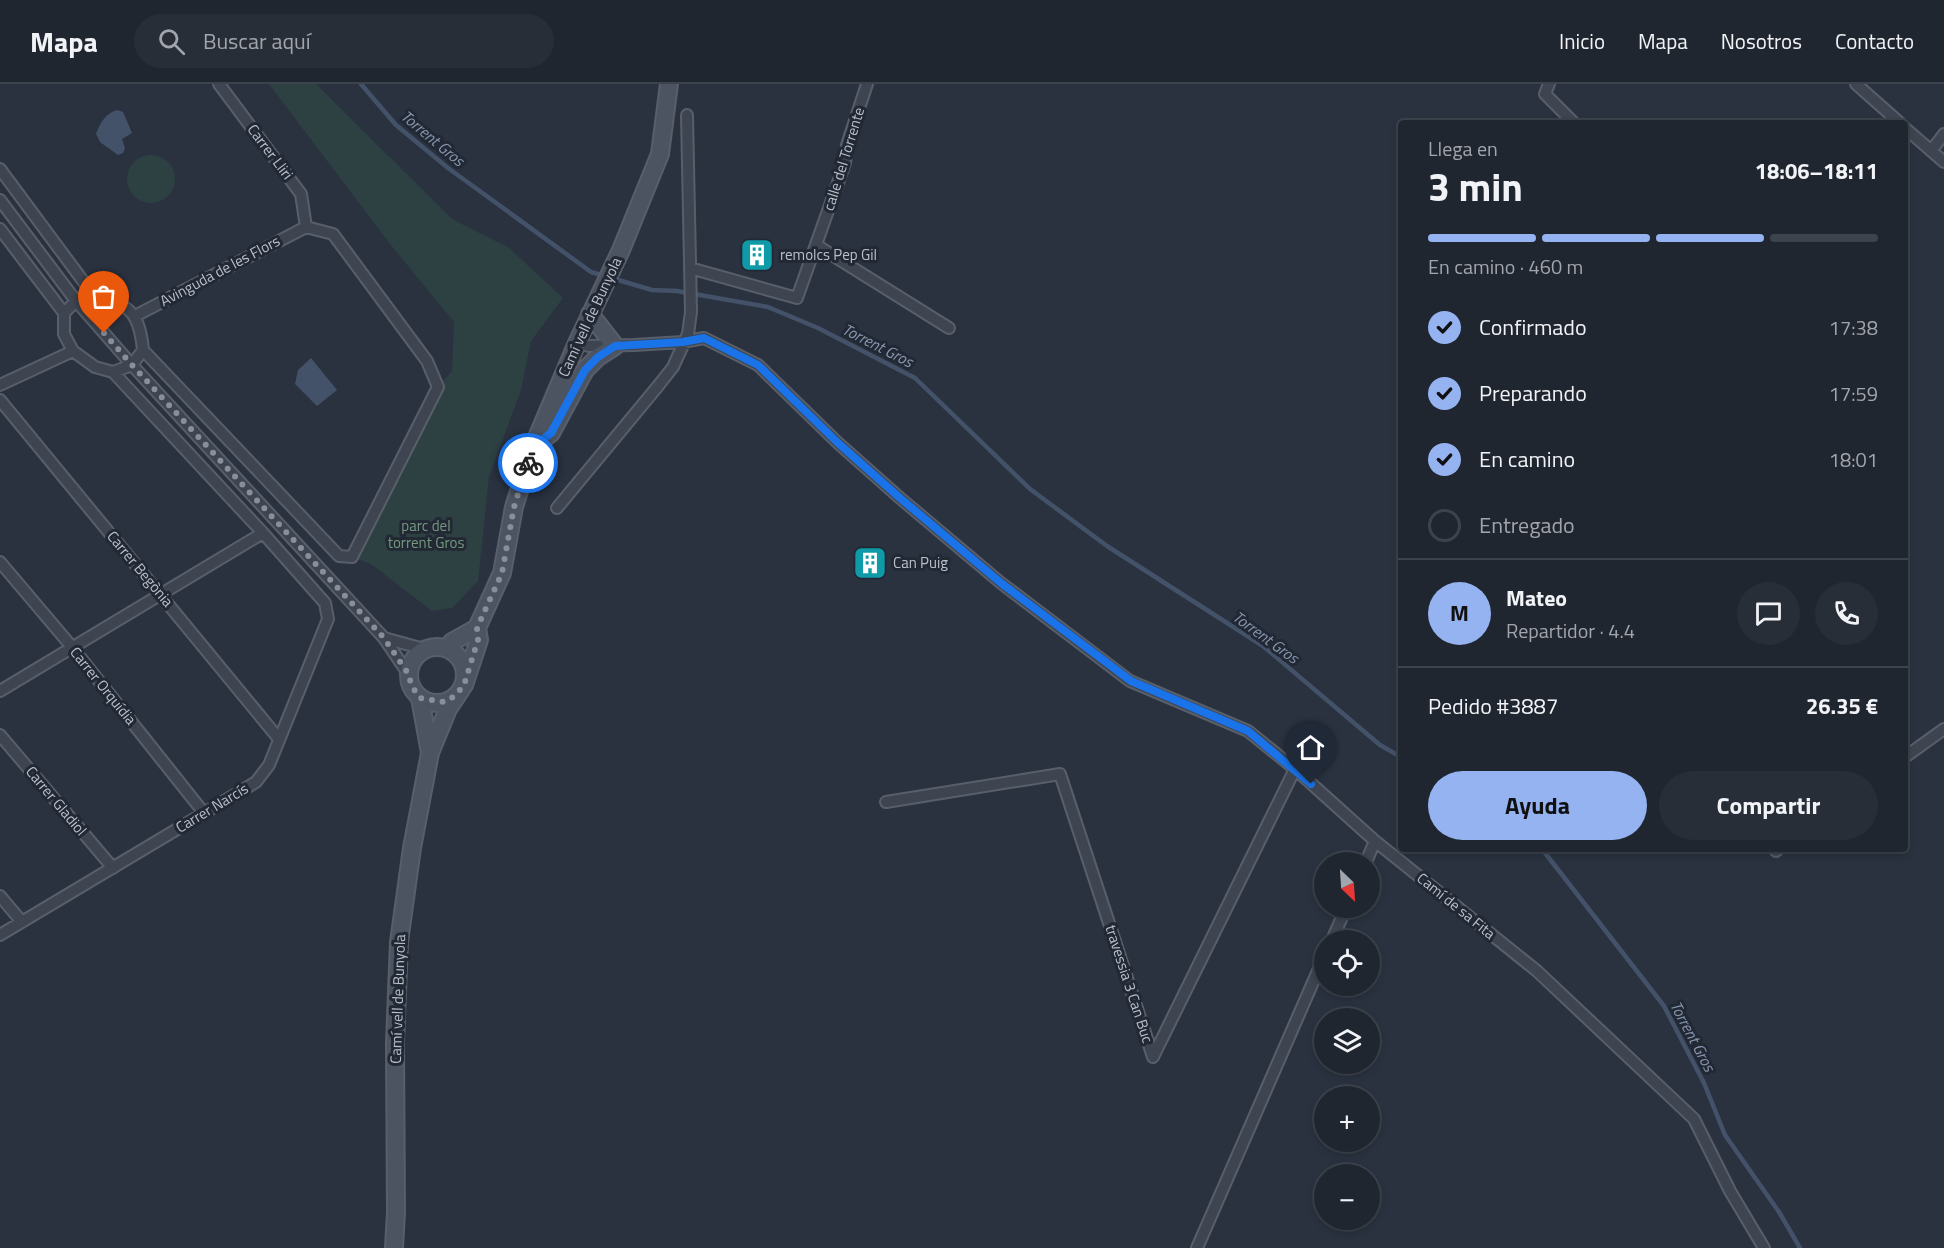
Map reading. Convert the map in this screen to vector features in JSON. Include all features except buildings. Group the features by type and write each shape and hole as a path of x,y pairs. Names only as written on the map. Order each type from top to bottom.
{"street":[{"name":"Carrer Lliri","path":"219,84 301,194 306,227"},
{"name":"Camí vell de Bunyola","path":"394,1248 396,1212 395,1043 399,942 412,848 430,753 448,710 462,688 478,640 477,628 502,573 514,507 533,447 577,343 621,250 660,154 669,84"},
{"name":"calle del Torrente","path":"690,268 797,298 845,163 847,145 867,84"},
{"path":"1549,84 1545,94 1571,120"},
{"path":"1856,84 1897,120"},
{"path":"557,508 658,386 672,367 688,333 691,312 687,115"},
{"path":"1908,131 1944,162"},
{"path":"1931,151 1944,134"},
{"path":"0,169 86,285 103,297 121,305 135,316 143,350 339,556 352,557 438,387 427,361 333,234 306,227"},
{"path":"0,200 76,301 132,365 384,638 409,675"},
{"name":"Avinguda de les Flors","path":"135,316 306,227"},
{"path":"0,229 64,313 64,334 73,351 95,367 113,372 263,533 0,691"},
{"path":"816,245 949,328"},
{"path":"64,313 76,301 90,295 103,297"},
{"path":"533,447 551,433 585,370 598,357 615,346 590,314"},
{"name":"Camí de sa Fita","path":"577,343 589,346 615,346 683,342 704,338 758,365 838,443 900,498 1001,583 1131,681 1248,731 1375,841 1538,971 1694,1119 1730,1191 1764,1248"},
{"path":"113,372 132,365 143,350"},
{"path":"0,385 73,351"},
{"name":"Carrer Begònia","path":"0,400 162,594 279,739"},
{"name":"Carrer Narcís","path":"0,935 256,782 269,765 328,619 325,603 263,533"},
{"name":"Carrer Orquídia","path":"0,562 72,647 204,813"},
{"path":"447,648 452,642 477,628"},
{"path":"384,638 424,649 447,648 456,655 464,670 462,688 449,700 444,702 420,698 411,685 410,665 418,653 424,649"},
{"name":"Camí vell de Bunyola","path":"420,698 430,753"},
{"path":"1908,755 1944,729"},
{"name":"Carrer Gladiol","path":"0,735 113,868"},
{"name":"travessia 3 Can Buc","path":"886,802 1060,774 1154,1057 1294,769"},
{"path":"1370,852 1375,841"},
{"path":"0,896 22,922"},
{"path":"1197,1248 1314,980"}],"green space":[{"name":"parc del torrent Gros","path":"269,84 316,84 452,219 509,248 563,298 531,341 521,390 489,477 478,581 452,608 432,611 371,564 352,557 438,387 452,371 454,322 390,244"},
{"path":"146,155 156,155 168,162 175,174 175,184 168,196 156,203 146,203 131,192 127,184 127,174 138,159"}],"water":[{"path":"117,110 123,112 132,133 122,139 125,148 123,153 118,155 100,142 96,134 104,119"},
{"path":"311,358 337,390 317,406 295,384 298,370"}],"waterway":[{"name":"Torrent Gros","path":"361,84 396,125 448,168 591,272 652,290 677,291 768,307 818,328 915,378 1030,489 1107,546 1263,646 1380,745 1398,755"},
{"name":"Torrent Gros","path":"1544,852 1664,1006 1704,1083 1725,1135 1779,1212 1800,1248"}],"way so far":[{"path":"104,333 354,603 384,638 409,675 411,685 420,698 444,702 455,696 464,685 478,640 477,628 502,573 514,507 528,463"}],"place":[{"name":"remolcs Pep Gil","path":"757,255"},
{"name":"Can Puig","path":"870,563"}],"route":[{"path":"528,463 533,447 551,433 585,370 598,357 615,346 683,342 704,338 758,365 838,443 900,498 1001,583 1131,681 1248,731 1311,784"}]}
